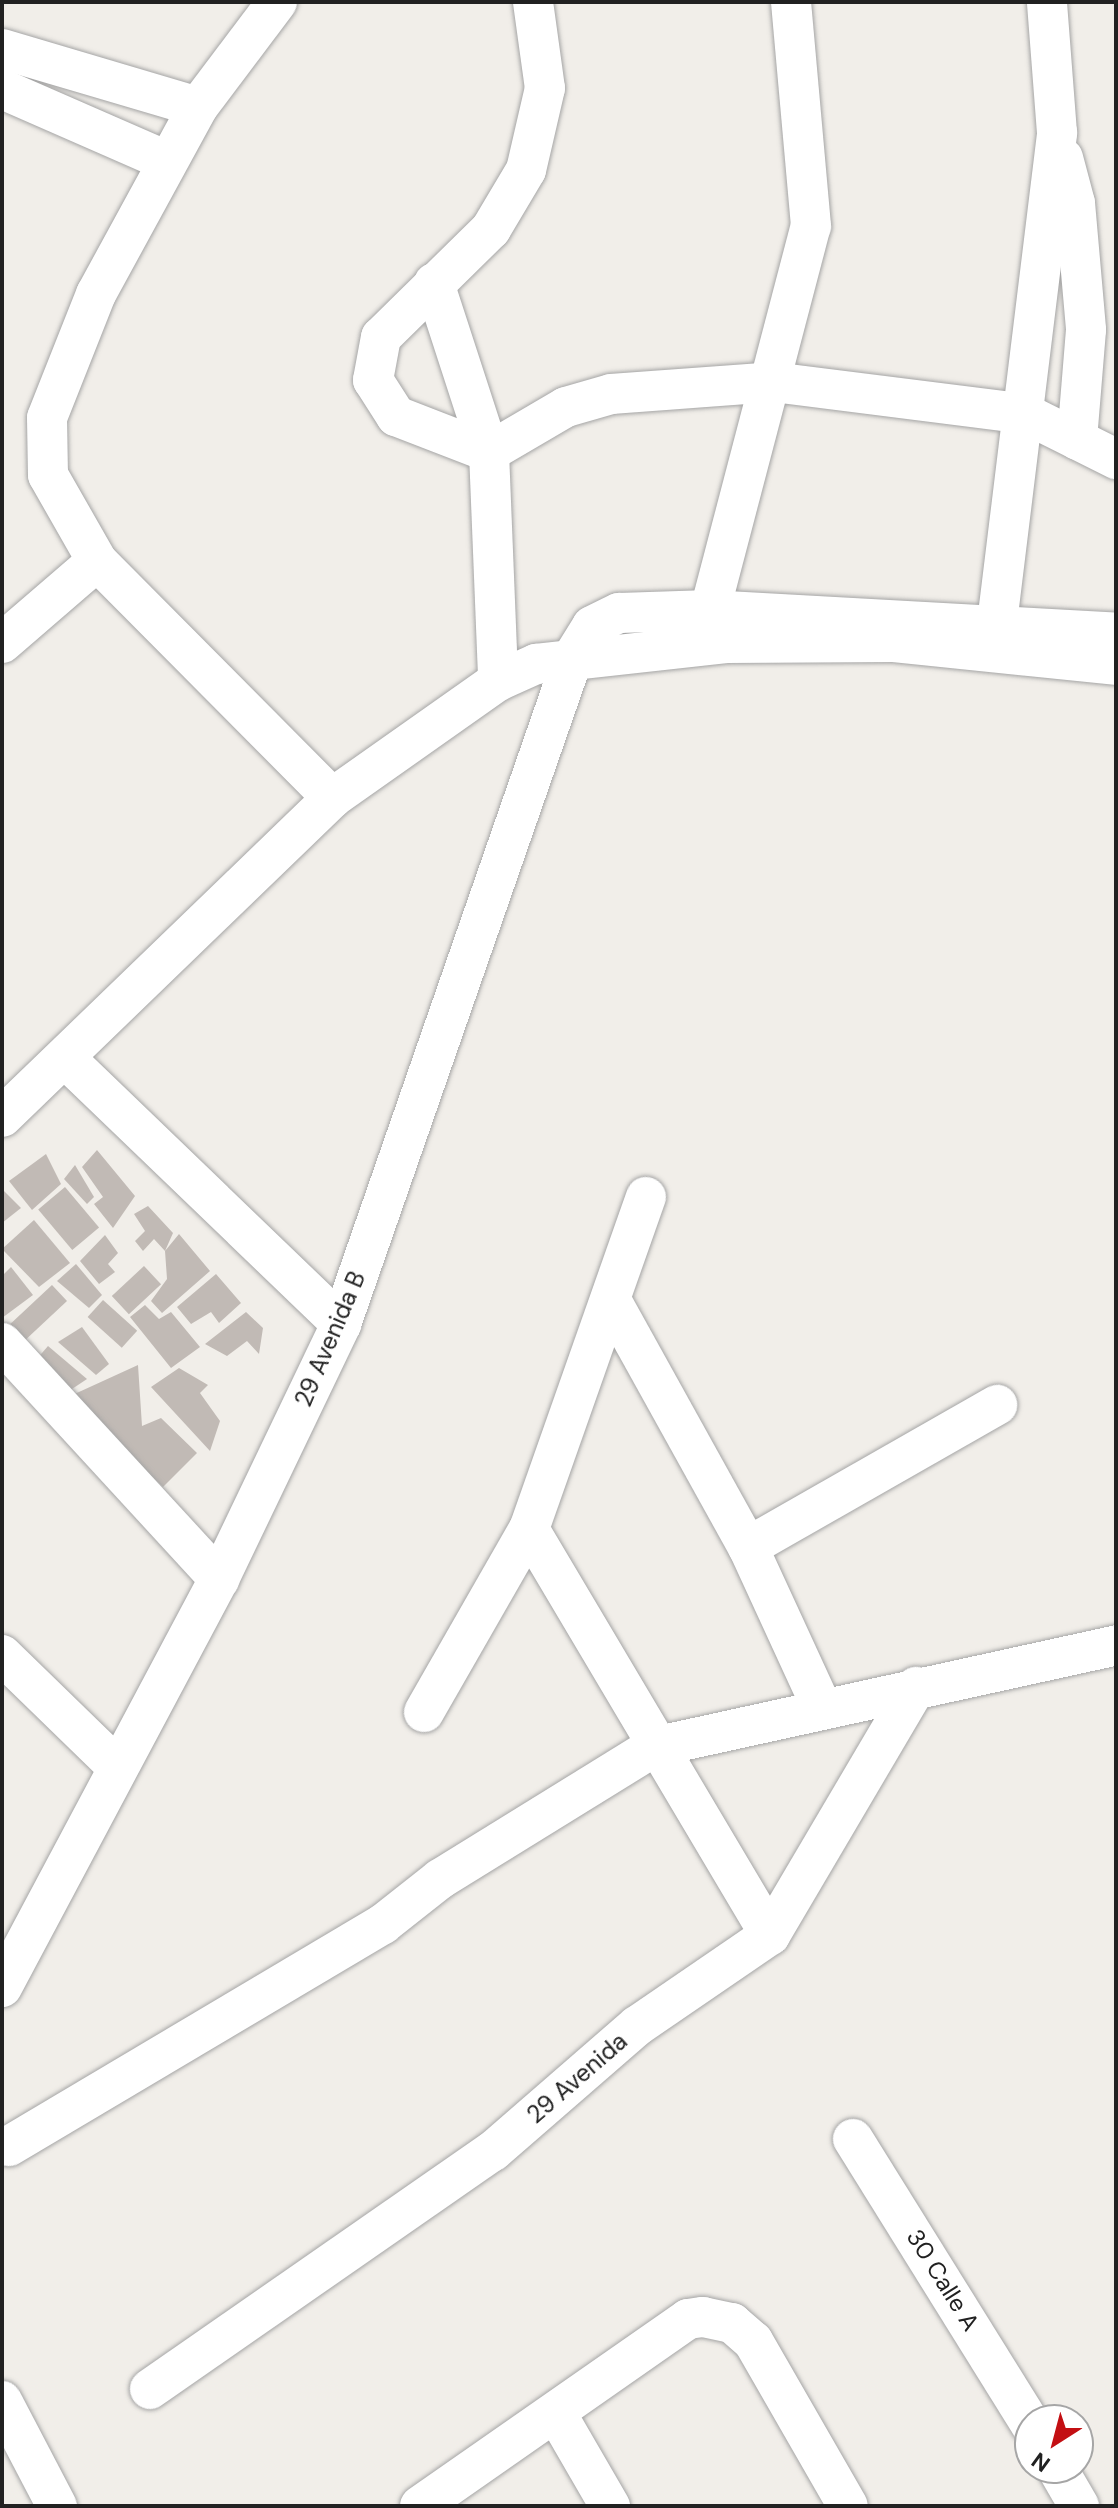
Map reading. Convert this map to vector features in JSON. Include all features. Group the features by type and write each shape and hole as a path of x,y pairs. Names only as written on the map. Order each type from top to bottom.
{"street":[{"path":"277,2 198,107 96,294 47,418 48,475 97,561 332,798"},
{"path":"489,452 396,416 373,380 381,337 491,229 526,170 545,88 533,2"},
{"path":"710,610 773,382 811,226 791,2"},
{"path":"1047,2 1057,133 1075,203 1086,330 1077,440"},
{"path":"2,49 198,107"},
{"path":"2,89 167,161"},
{"path":"997,623 1026,414 1057,133"},
{"path":"434,283 489,452 498,681"},
{"path":"489,452 566,407 611,394 773,382 1026,414 1116,459"},
{"path":"2,643 97,561"},
{"name":"29 Avenida B","path":"2,1987 219,1579 341,1324 574,655 592,626 619,613 710,610 997,623 1116,633"},
{"path":"2,1117 66,1059 332,798 498,681 574,655 726,643 894,642 1116,665"},
{"path":"66,1059 341,1324"},
{"path":"424,1712 529,1529 612,1302 646,1197"},
{"path":"612,1302 748,1547 822,1708"},
{"path":"2,1343 219,1579"},
{"path":"748,1547 997,1405"},
{"path":"529,1529 654,1747 770,1935"},
{"path":"9,2146 383,1924 440,1879 654,1747 1116,1645"},
{"path":"2,1655 117,1767"},
{"name":"29 Avenida","path":"150,2389 493,2151 637,2026 770,1935 916,1687"},
{"name":"30 Calle A","path":"853,2139 1018,2404"},
{"path":"420,2506 688,2319 718,2318 753,2341 848,2506"},
{"path":"2,2401 57,2506"},
{"path":"556,2413 610,2506"},
{"path":"1066,2484 1079,2506"}],"building":[{"path":"97,1150 135,1196 113,1228 94,1204 103,1197 82,1167"},
{"path":"46,1154 61,1184 32,1210 9,1181"},
{"path":"75,1165 94,1197 87,1204 64,1179"},
{"path":"65,1187 99,1228 72,1250 38,1209"},
{"path":"2,1189 21,1208 2,1223"},
{"path":"148,1206 173,1233 165,1251 154,1239 143,1251 135,1241 145,1231 134,1214"},
{"path":"34,1220 70,1263 39,1287 2,1249"},
{"path":"179,1234 210,1271 162,1313 151,1301 167,1279 165,1251"},
{"path":"105,1235 118,1253 108,1264 115,1272 99,1284 80,1261"},
{"path":"76,1264 102,1295 89,1308 57,1281"},
{"path":"144,1266 161,1284 129,1314 112,1296"},
{"path":"11,1267 33,1295 2,1318 2,1276"},
{"path":"216,1274 241,1303 219,1323 211,1312 191,1324 177,1307"},
{"path":"52,1285 67,1301 20,1345 5,1329"},
{"path":"103,1300 137,1331 122,1348 88,1317"},
{"path":"145,1305 159,1319 171,1312 200,1347 171,1368 130,1317"},
{"path":"246,1312 263,1328 259,1354 247,1341 227,1356 205,1344"},
{"path":"82,1327 109,1364 96,1375 58,1342"},
{"path":"48,1346 87,1379 63,1395 36,1360"},
{"path":"138,1365 142,1426 161,1418 197,1453 163,1487 68,1397"},
{"path":"179,1368 208,1385 200,1393 220,1421 210,1451 151,1387"}]}
